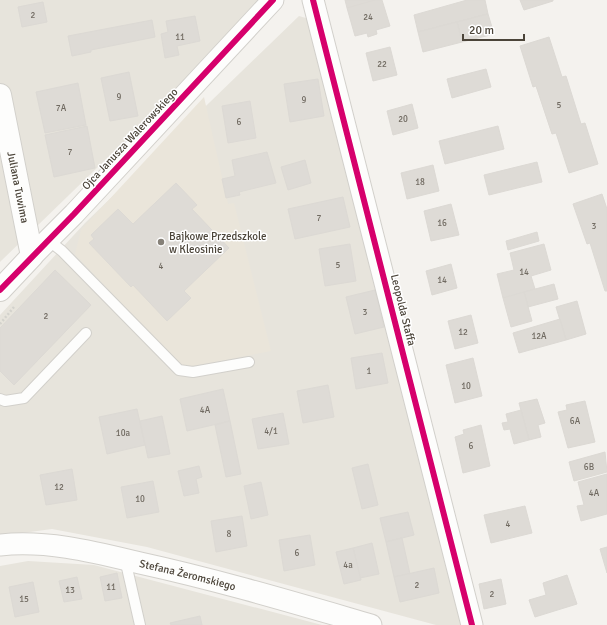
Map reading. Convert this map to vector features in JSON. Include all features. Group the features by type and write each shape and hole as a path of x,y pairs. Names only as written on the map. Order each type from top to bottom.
{"street":[{"name":"Ojca Janusza Walerowskiego","path":"0,290 74,214 273,0"},
{"name":"Leopolda Staffa","path":"313,0 472,625"},
{"name":"Juliana Tuwima","path":"0,95 32,256"},
{"name":"Stefana Żeromskiego","path":"0,545 48,544 125,559 213,579 372,625"}],"lane":[{"path":"48,240 62,251 179,370 192,372 249,362"},
{"path":"0,399 5,401 24,398 86,333"},
{"path":"125,559 140,625"}],"shaded area":[{"path":"0,0 270,0 0,262"},
{"path":"299,16 323,23 479,625 436,625 147,547 52,529 0,536 0,315 85,223"},
{"name":"Bajkowe Przedszkole w Kleosinie","path":"204,97 228,204 234,203 271,351 183,368 75,254 81,230"},
{"path":"28,561 94,565 322,625 0,625 0,566"}],"building":[{"path":"345,0 375,0 347,8"},
{"path":"375,0 382,0 390,26 376,30 377,34 368,37 367,33 355,36 347,8"},
{"path":"467,0 485,0 488,14 418,32 414,15"},
{"path":"520,0 553,0 553,1 524,10"},
{"path":"43,2 47,22 22,27 18,7"},
{"path":"488,14 494,34 462,42 457,22"},
{"path":"195,16 200,41 177,46 179,55 165,58 161,34 168,32 166,21"},
{"path":"152,20 155,37 91,50 91,52 72,56 68,36"},
{"path":"457,22 462,42 423,52 418,32"},
{"path":"549,37 562,77 566,76 581,124 585,123 598,164 569,173 556,133 552,134 536,86 533,87 520,46"},
{"path":"390,47 397,75 373,81 366,53"},
{"path":"486,69 491,87 452,98 447,79"},
{"path":"129,72 138,116 110,121 101,78"},
{"path":"318,79 324,116 290,122 284,84"},
{"path":"78,83 86,125 45,133 36,92"},
{"path":"250,101 256,138 228,143 222,106"},
{"path":"412,104 418,128 393,135 387,111"},
{"path":"87,126 95,168 54,177 45,135"},
{"path":"498,126 504,149 445,164 439,141"},
{"path":"267,152 276,183 239,192 240,195 226,198 222,179 235,176 232,160"},
{"path":"305,160 311,183 288,190 281,167"},
{"path":"537,162 542,182 489,195 484,175"},
{"path":"433,165 439,191 407,199 401,173"},
{"path":"176,183 197,205 192,209 229,248 184,291 191,298 167,321 133,285 131,287 89,243 94,239 91,235 118,209 133,224"},
{"path":"602,194 607,209 607,291 605,291 590,243 587,244 573,204"},
{"path":"343,197 350,227 295,239 288,209"},
{"path":"451,204 459,235 431,241 424,211"},
{"path":"537,232 539,241 508,250 506,241"},
{"path":"350,244 356,281 325,286 319,249"},
{"path":"544,244 551,270 531,276 535,289 503,298 497,274 514,270 510,253"},
{"path":"451,264 457,288 432,295 426,271"},
{"path":"55,270 91,305 14,385 0,371 0,328"},
{"path":"554,284 558,299 528,307 524,292"},
{"path":"375,290 384,327 355,334 346,297"},
{"path":"524,292 532,321 511,327 503,298"},
{"path":"577,301 586,334 566,340 556,307"},
{"path":"471,315 478,343 455,349 448,321"},
{"path":"560,319 566,340 519,353 513,333"},
{"path":"382,353 388,383 356,389 351,358"},
{"path":"473,358 482,396 455,403 446,365"},
{"path":"328,385 334,417 303,423 297,391"},
{"path":"223,389 230,421 187,431 180,399"},
{"path":"537,399 545,423 538,425 541,437 529,440 519,403"},
{"path":"585,401 595,442 568,448 558,412 567,410 566,405"},
{"path":"137,409 145,445 107,454 99,417"},
{"path":"521,410 529,440 514,444 510,429 504,430 502,423 508,422 506,414"},
{"path":"283,413 289,444 258,449 252,419"},
{"path":"162,416 170,454 148,458 140,421"},
{"path":"230,421 241,474 226,477 215,425"},
{"path":"481,425 490,466 463,473 455,437 464,434 463,430"},
{"path":"605,452 607,472 574,481 569,462"},
{"path":"368,464 378,505 362,509 352,468"},
{"path":"199,466 202,477 196,479 199,493 184,496 178,471"},
{"path":"72,469 77,500 46,505 40,475"},
{"path":"607,474 607,514 581,521 577,506 584,505 578,482"},
{"path":"153,481 159,512 127,518 121,487"},
{"path":"261,482 268,515 251,519 244,486"},
{"path":"525,506 532,533 491,543 484,515"},
{"path":"408,512 414,535 386,542 380,518"},
{"path":"242,516 247,546 216,552 211,521"},
{"path":"310,535 315,565 284,571 279,540"},
{"path":"402,538 410,574 394,577 386,542"},
{"path":"372,543 379,574 360,578 353,548"},
{"path":"607,547 607,573 600,549"},
{"path":"353,548 361,580 344,584 336,552"},
{"path":"434,568 439,593 400,602 394,577"},
{"path":"117,573 122,598 105,601 100,577"},
{"path":"567,575 577,604 535,617 529,600 546,595 543,583"},
{"path":"77,577 82,599 64,602 59,581"},
{"path":"501,579 506,604 484,609 479,584"},
{"path":"33,582 39,612 15,617 9,587"},
{"path":"200,616 202,625 171,625 170,623"}],"cycle path":[{"path":"0,290 74,214 273,0"},
{"path":"313,0 472,625"}],"place":[{"name":"Bajkowe Przedszkole w Kleosinie","path":"161,242"}]}
